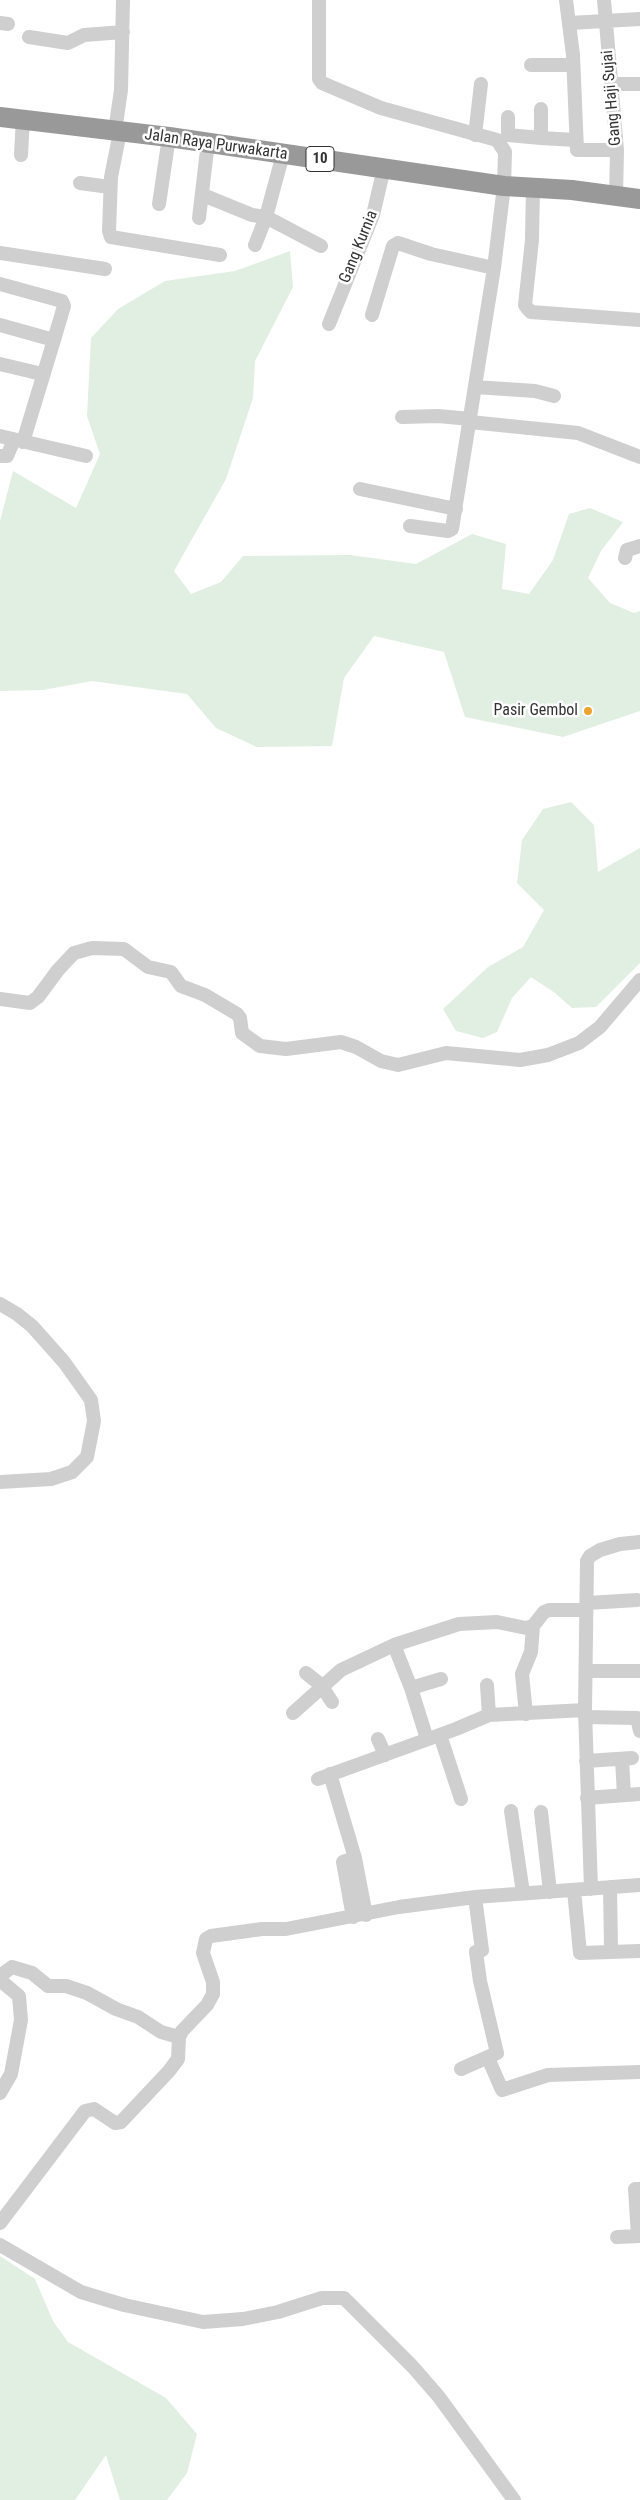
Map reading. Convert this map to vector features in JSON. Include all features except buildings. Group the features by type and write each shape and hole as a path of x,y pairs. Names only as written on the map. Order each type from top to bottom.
{"highway":[{"name":"Jalan Raya Purwakarta","path":"0,117 24,118 208,142 504,186 533,187 640,199"}],"street":[{"path":"123,0 121,90 110,187 109,231 111,237 220,255"},
{"path":"319,0 319,79 322,83 381,108 497,140 504,148 504,186 494,268 456,509 449,531 410,526"},
{"path":"566,0 574,65 576,150 617,150"},
{"name":"Gang Haji Sujai","path":"604,0 617,150 616,196"},
{"path":"570,23 640,19"},
{"path":"29,37 68,43 84,35 123,32"},
{"path":"531,65 574,65"},
{"path":"475,135 481,84"},
{"path":"612,84 640,84"},
{"path":"541,109 541,138"},
{"path":"508,117 508,135 575,140"},
{"path":"21,155 24,118"},
{"path":"159,204 169,137"},
{"path":"199,218 208,142"},
{"path":"255,245 266,217 284,154"},
{"name":"Gang Kurnia","path":"328,324 373,215 384,168"},
{"path":"80,183 110,187"},
{"path":"533,187 532,240 525,305 528,310 531,312 640,320"},
{"path":"203,195 252,215 266,217 320,246"},
{"path":"372,315 393,246 398,243 431,254 494,268"},
{"path":"0,253 105,269"},
{"path":"0,284 62,301 64,306 19,441 7,456 0,456"},
{"path":"0,325 54,340"},
{"path":"0,364 42,374"},
{"path":"475,387 535,391 554,396"},
{"path":"402,417 438,416 578,433 640,457"},
{"path":"0,436 86,456"},
{"path":"360,489 456,509"},
{"path":"625,558 627,550 640,546"},
{"path":"0,999 30,1003 38,997 58,970 74,953 92,948 124,949 148,967 171,972 181,986 206,995 237,1014 240,1018 242,1033 260,1046 286,1049 341,1042 356,1047 381,1061 398,1065 446,1053 520,1060 548,1055 579,1042 596,1030 612,1015 640,980"},
{"path":"0,1304 18,1314 32,1326 85,1388 90,1400 94,1421 87,1457 72,1472 51,1480 0,1482"},
{"path":"591,1889 585,1714 587,1561 590,1556 620,1544 640,1542"},
{"path":"526,1714 522,1674 531,1652 533,1626 544,1612 637,1600"},
{"path":"293,1713 321,1685 354,1662 394,1645 459,1624 497,1622 526,1628 533,1626"},
{"path":"394,1645 460,1799"},
{"path":"586,1671 640,1671"},
{"path":"306,1672 321,1685 332,1702"},
{"path":"411,1688 441,1679"},
{"path":"487,1685 489,1715"},
{"path":"360,1916 343,1862 355,1858 324,1777 489,1715 585,1714 637,1718 640,1731"},
{"path":"378,1739 385,1755"},
{"path":"586,1761 627,1759 624,1795"},
{"path":"587,1798 640,1794"},
{"path":"511,1811 523,1893"},
{"path":"541,1812 550,1892"},
{"path":"0,2222 84,2111 94,2109 115,2123 121,2122 178,2059 179,2037 207,2005 213,1994 213,1982 203,1953 206,1939 211,1936 262,1929 286,1929 399,1907 475,1897 640,1885"},
{"path":"610,1887 611,1948"},
{"path":"574,1890 580,1953 640,1951"},
{"path":"461,2069 497,2053 480,1981 476,1952 482,1950 475,1897"},
{"path":"0,2093 11,2074 21,2020 19,1996 0,1978 12,1967 32,1973 48,1986 66,1986 87,1993 116,2009 138,2017 161,2032 179,2037"},
{"path":"488,2058 502,2090 548,2075 640,2072"},
{"path":"617,2237 639,2236 635,2189 640,2189"},
{"path":"0,2245 81,2292 124,2305 204,2322 243,2319 278,2312 322,2298 344,2298 413,2367 439,2397 514,2500"}],"green space":[{"path":"290,251 293,287 255,361 253,398 226,479 174,571 191,594 221,582 243,556 350,555 416,564 472,534 506,544 502,589 529,594 553,560 569,514 590,508 623,522 601,551 588,578 610,603 634,613 640,611 640,711 563,737 465,717 444,652 374,636 344,678 332,746 257,747 216,728 187,694 92,681 43,690 0,691 0,521 13,471 76,508 100,454 87,416 91,338 118,309 165,281 235,271"},
{"path":"571,802 594,825 598,872 640,848 640,963 596,1007 572,1008 555,993 531,977 512,998 497,1032 483,1038 456,1031 443,1009 488,967 523,947 544,910 517,883 522,840 543,809"},
{"path":"0,2256 35,2279 53,2321 68,2342 166,2398 197,2434 187,2473 167,2500 120,2500 106,2455 75,2500 0,2500"}],"place":[{"name":"Pasir Gembol","path":"588,711"}]}
